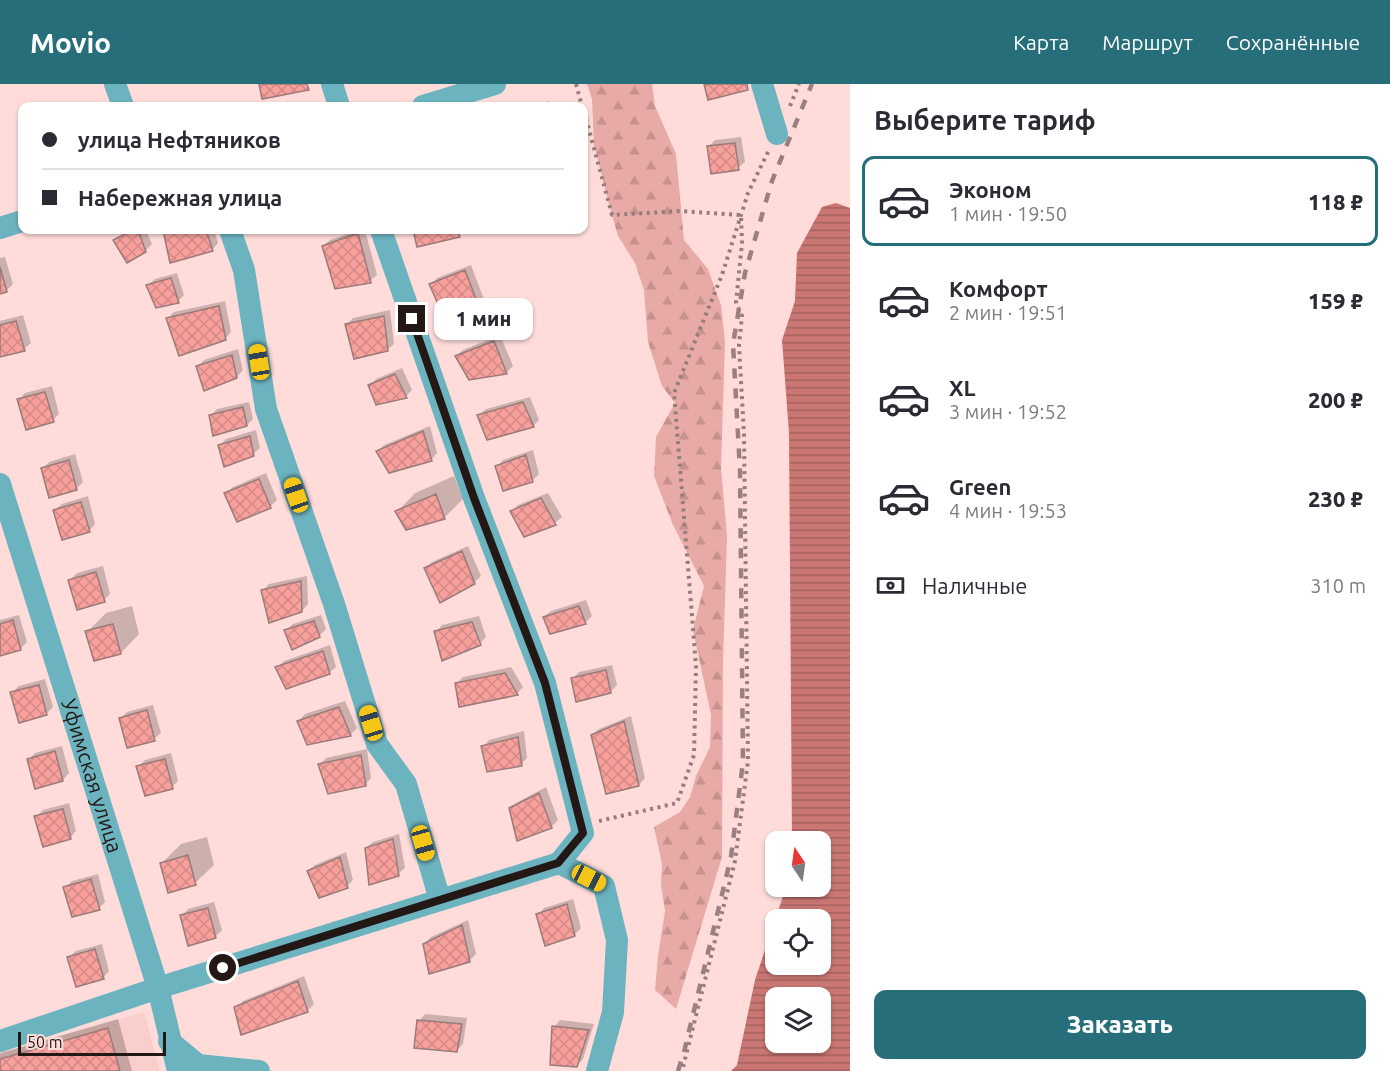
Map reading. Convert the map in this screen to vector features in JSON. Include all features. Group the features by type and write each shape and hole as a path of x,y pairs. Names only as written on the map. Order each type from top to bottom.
{"street":[{"path":"115,84 122,102"},
{"path":"332,84 338,102"},
{"path":"436,102 495,84"},
{"path":"762,84 777,134"},
{"path":"0,228 18,222"},
{"path":"231,234 244,270 266,409 334,603 377,744 406,784 440,900"},
{"path":"0,1041 158,988 558,863 583,833 545,683 474,498 382,234"},
{"name":"Уфимская улица","path":"0,484 158,988 178,1071"},
{"path":"558,863 604,886 616,940 613,1012 597,1071"},
{"path":"169,1041 198,1065 258,1071"}],"path":[{"path":"576,84 581,102"},
{"path":"588,127 612,215 681,211 741,214"},
{"path":"581,825 677,803 694,755 696,666 674,393 722,275 748,192 777,134"},
{"path":"682,1071 735,861 748,761 744,435 739,345 742,316 736,303 742,243 741,214"}],"shaded area":[{"path":"836,203 850,208 850,1071 731,1071 737,1065 755,980 765,950 765,975 831,975 831,909 779,909 783,897 831,897 831,831 792,831 789,433 782,340 795,301 797,253 822,207"},
{"path":"144,1012 160,1071 0,1071 0,1054"}],"green space":[{"path":"587,84 652,84 655,106 676,154 684,240 708,269 721,305 725,342 721,468 727,536 723,663 722,857 676,1009 655,990 665,911 661,885 662,864 654,827 680,812 690,797 696,776 710,747 711,715 693,630 704,586 673,525 654,476 656,437 675,403 662,386 648,342 644,290 635,263 618,236 610,208 594,145 592,99"}],"building":[{"path":"259,84 307,84 309,90 262,99"},
{"path":"704,84 747,84 748,90 708,100"},
{"path":"735,143 739,170 711,174 707,146"},
{"path":"125,234 139,234 146,252 127,263 113,240"},
{"path":"164,234 207,234 213,251 170,263"},
{"path":"358,234 371,283 335,289 322,246"},
{"path":"414,234 459,234 460,237 417,247"},
{"path":"0,267 7,292 0,294"},
{"path":"465,270 483,318 448,326 429,284"},
{"path":"171,278 179,303 156,308 146,285"},
{"path":"219,306 226,340 179,356 166,318"},
{"path":"384,316 388,351 354,359 345,324"},
{"path":"16,321 25,351 0,357 0,325"},
{"path":"494,341 507,374 469,380 455,356"},
{"path":"232,355 237,378 204,391 196,366"},
{"path":"395,374 407,398 376,405 368,385"},
{"path":"45,392 54,422 26,430 17,399"},
{"path":"523,402 534,427 487,440 477,415"},
{"path":"243,407 247,426 213,436 209,415"},
{"path":"423,431 432,461 389,473 376,451"},
{"path":"250,436 254,456 224,467 218,445"},
{"path":"526,455 533,482 503,491 495,466"},
{"path":"69,460 77,490 49,498 41,468"},
{"path":"259,479 271,508 237,522 224,493"},
{"path":"436,494 445,519 406,530 395,511"},
{"path":"541,498 556,525 524,537 510,511"},
{"path":"81,502 90,532 62,540 53,510"},
{"path":"462,551 475,584 440,603 424,568"},
{"path":"96,572 105,602 77,610 68,580"},
{"path":"301,581 302,612 269,623 261,590"},
{"path":"579,606 586,624 550,634 543,617"},
{"path":"13,620 21,650 0,656 0,624"},
{"path":"314,621 320,637 292,650 284,630"},
{"path":"472,622 481,645 442,661 434,631"},
{"path":"113,624 121,654 94,661 85,631"},
{"path":"323,651 330,674 286,689 275,667"},
{"path":"606,670 611,693 576,702 571,678"},
{"path":"505,673 518,695 459,707 455,683"},
{"path":"39,685 47,715 19,723 10,692"},
{"path":"339,707 351,736 307,745 297,721"},
{"path":"147,710 155,741 127,748 119,718"},
{"path":"624,721 639,786 606,794 591,735"},
{"path":"518,737 522,766 487,772 481,746"},
{"path":"55,751 63,781 35,789 27,759"},
{"path":"361,755 366,786 328,794 318,764"},
{"path":"165,759 173,789 145,796 136,766"},
{"path":"539,793 552,828 517,841 509,808"},
{"path":"63,809 71,839 43,847 34,816"},
{"path":"393,839 399,876 369,885 365,848"},
{"path":"188,855 196,885 168,893 160,863"},
{"path":"340,857 348,888 319,898 307,871"},
{"path":"91,879 100,910 72,917 63,887"},
{"path":"567,904 575,936 545,946 536,914"},
{"path":"208,908 216,938 188,946 180,915"},
{"path":"462,925 470,962 429,974 423,944"},
{"path":"95,949 104,979 76,987 67,957"},
{"path":"298,981 308,1012 241,1035 234,1007"},
{"path":"417,1020 462,1024 457,1052 414,1048"},
{"path":"552,1026 589,1030 577,1067 550,1065"},
{"path":"108,1028 120,1071 0,1071 0,1059"}],"railway":[{"path":"678,1071 731,857 743,762 740,471 733,344 745,273 772,181 812,84"}],"route":[{"path":"223,968 558,863 583,833 545,683 474,498 412,319"}]}
